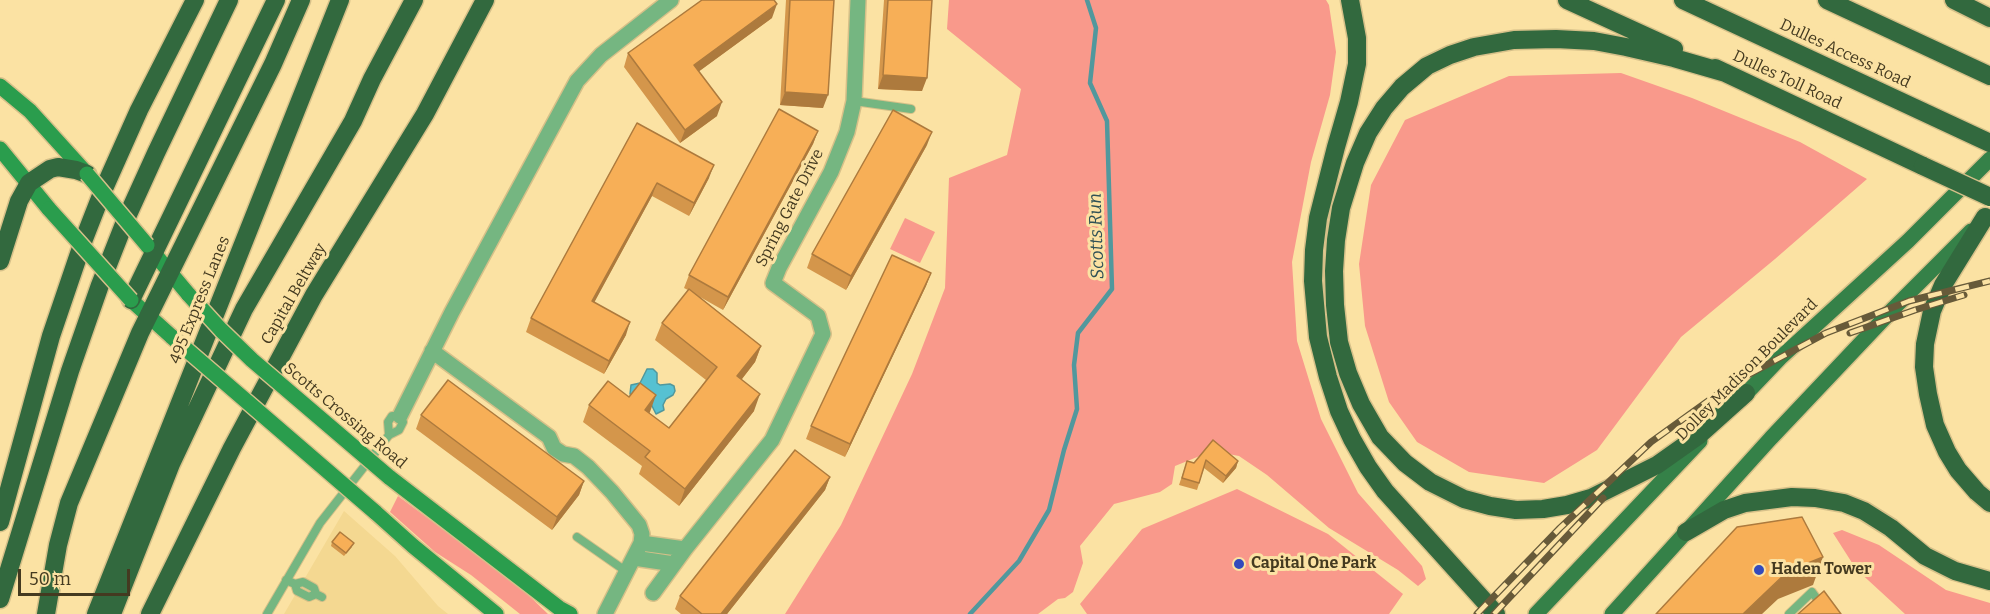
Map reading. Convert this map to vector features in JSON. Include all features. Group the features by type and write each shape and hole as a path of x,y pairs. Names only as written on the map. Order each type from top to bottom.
{"highway":[{"path":"0,522 51,336 84,239 139,110 195,0"},
{"path":"0,599 70,371 100,285 126,219 229,0"},
{"path":"130,300 151,249 276,0"},
{"path":"46,614 58,545 69,503 140,333 273,64 301,0"},
{"name":"495 Express Lanes","path":"96,614 340,0"},
{"path":"112,614 171,464 244,309 353,121 372,79 414,0"},
{"name":"Capital Beltway","path":"150,614 232,448 314,295 420,122 485,0"},
{"path":"1350,0 1357,38 1357,64 1349,102 1335,147 1317,229 1313,281 1318,337 1339,411 1368,467 1385,491 1496,614"},
{"name":"Dulles Toll Road","path":"1567,0 1990,197"},
{"name":"Dulles Access Road","path":"1683,0 1990,143"},
{"path":"1827,0 1990,76"},
{"path":"1954,0 1990,17"},
{"path":"1971,0 1990,17"},
{"path":"1726,73 1634,48 1594,41 1556,39 1514,40 1474,47 1427,66 1402,87 1384,108 1368,133 1355,163 1343,201 1335,240 1335,305 1339,342 1348,373 1361,404 1380,437 1405,464 1430,482 1464,499 1490,506 1516,510 1543,509 1591,498 1657,465 1698,436 1746,393"},
{"path":"183,396 270,243 372,79"},
{"path":"0,261 19,201 28,183 50,169 69,162 87,174"},
{"path":"1987,214 1943,285 1932,311 1925,344 1924,367 1935,425 1947,452 1958,470 1990,503"},
{"path":"1686,532 1724,510 1745,503 1784,498 1815,498 1844,503 1864,511 1891,528 1925,556 1955,571 1990,581"},
{"path":"1463,577 1475,598 1480,614"}],"main road":[{"path":"0,86 30,111 69,162"},
{"path":"0,149 49,209 130,300 413,546 496,614"},
{"name":"Dolley Madison Boulevard","path":"1536,614 1746,393 1788,351 1908,241 1990,159"},
{"name":"Scotts Crossing Road","path":"87,174 189,295 252,360 389,477 559,608 570,614"},
{"path":"1612,614 1770,438 1987,214"}],"street":[{"path":"400,416 432,351 577,81 601,55 671,0"},
{"name":"Spring Gate Drive","path":"653,593 772,440 823,334 818,316 773,284 779,268 831,172 847,132 854,101 858,0"},
{"path":"432,351 552,439 554,448 563,454 574,456 588,467 639,525 642,534 641,543 605,614"},
{"path":"641,543 685,549"},
{"path":"634,558 674,564"}],"lane":[{"path":"854,101 911,109"},
{"path":"267,614 320,523 389,435 399,430 403,423 400,416"},
{"path":"577,537 627,572"},
{"path":"286,580 295,584 297,591 309,597 319,596"},
{"path":"1789,614 1812,592 1828,614"}],"shaded area":[{"path":"949,0 1326,0 1329,5 1336,52 1330,95 1311,162 1292,262 1297,341 1321,419 1358,493 1422,566 1426,579 1418,586 1398,570 1329,528 1267,475 1239,456 1212,451 1175,466 1172,484 1160,492 1114,504 1080,546 1083,563 1073,592 1065,598 1058,599 1038,614 785,614 841,525 912,374 945,288 949,178 1007,155 1021,89 947,29"},
{"path":"1621,73 1692,98 1800,142 1867,179 1681,337 1597,450 1544,483 1469,472 1417,442 1389,402 1365,326 1359,264 1371,185 1405,120 1509,76"},
{"path":"905,218 935,232 920,263 890,249"},
{"name":"Capital One Park","path":"1237,489 1328,534 1403,594 1389,614 1087,614 1080,604 1142,529"},
{"path":"398,496 517,584 548,614 520,614 471,575 435,552 390,512"},
{"path":"344,511 395,556 438,606 448,614 284,614"},
{"path":"1842,530 1879,545 1946,590 1990,603 1990,614 1905,614 1856,569 1833,533"}],"water":[{"path":"647,369 653,369 657,373 657,383 670,384 674,386 675,391 666,399 663,405 664,410 656,414 649,400 630,394 631,385 640,383"}],"building":[{"path":"702,0 774,0 777,4 694,65 722,102 685,130 628,53"},
{"path":"790,0 834,0 828,95 785,92"},
{"path":"888,0 932,0 927,78 883,75"},
{"path":"779,109 818,131 728,297 689,275"},
{"path":"893,110 932,132 851,276 812,254"},
{"path":"637,123 714,165 694,203 657,183 592,301 630,322 609,361 531,318"},
{"path":"892,255 931,273 850,444 811,426"},
{"path":"689,289 761,346 737,376 760,394 685,489 645,457 650,451 589,405 608,381 629,397 640,383 656,395 645,410 669,428 717,367 662,323"},
{"path":"448,380 584,481 557,517 421,415"},
{"path":"1213,440 1238,461 1226,476 1206,460 1199,483 1182,478 1187,461 1194,463"},
{"path":"795,450 830,477 721,614 702,614 680,596"},
{"path":"1802,517 1823,557 1788,571 1743,614 1656,614 1737,527"},
{"path":"340,532 354,543 346,553 332,542"},
{"path":"1824,591 1841,614 1798,614"}],"waterway":[{"name":"Scotts Run","path":"970,614 1019,561 1049,510 1077,409 1074,365 1078,333 1112,289 1107,121 1090,83 1096,28 1087,0"}],"railway":[{"path":"1477,614 1560,528 1651,442 1733,383 1826,333 1909,301 1990,281"},
{"path":"1850,333 1964,295"},
{"path":"1494,614 1603,498"}],"place":[{"name":"Capital One Park","path":"1239,564"},
{"name":"Haden Tower","path":"1759,570"}]}
